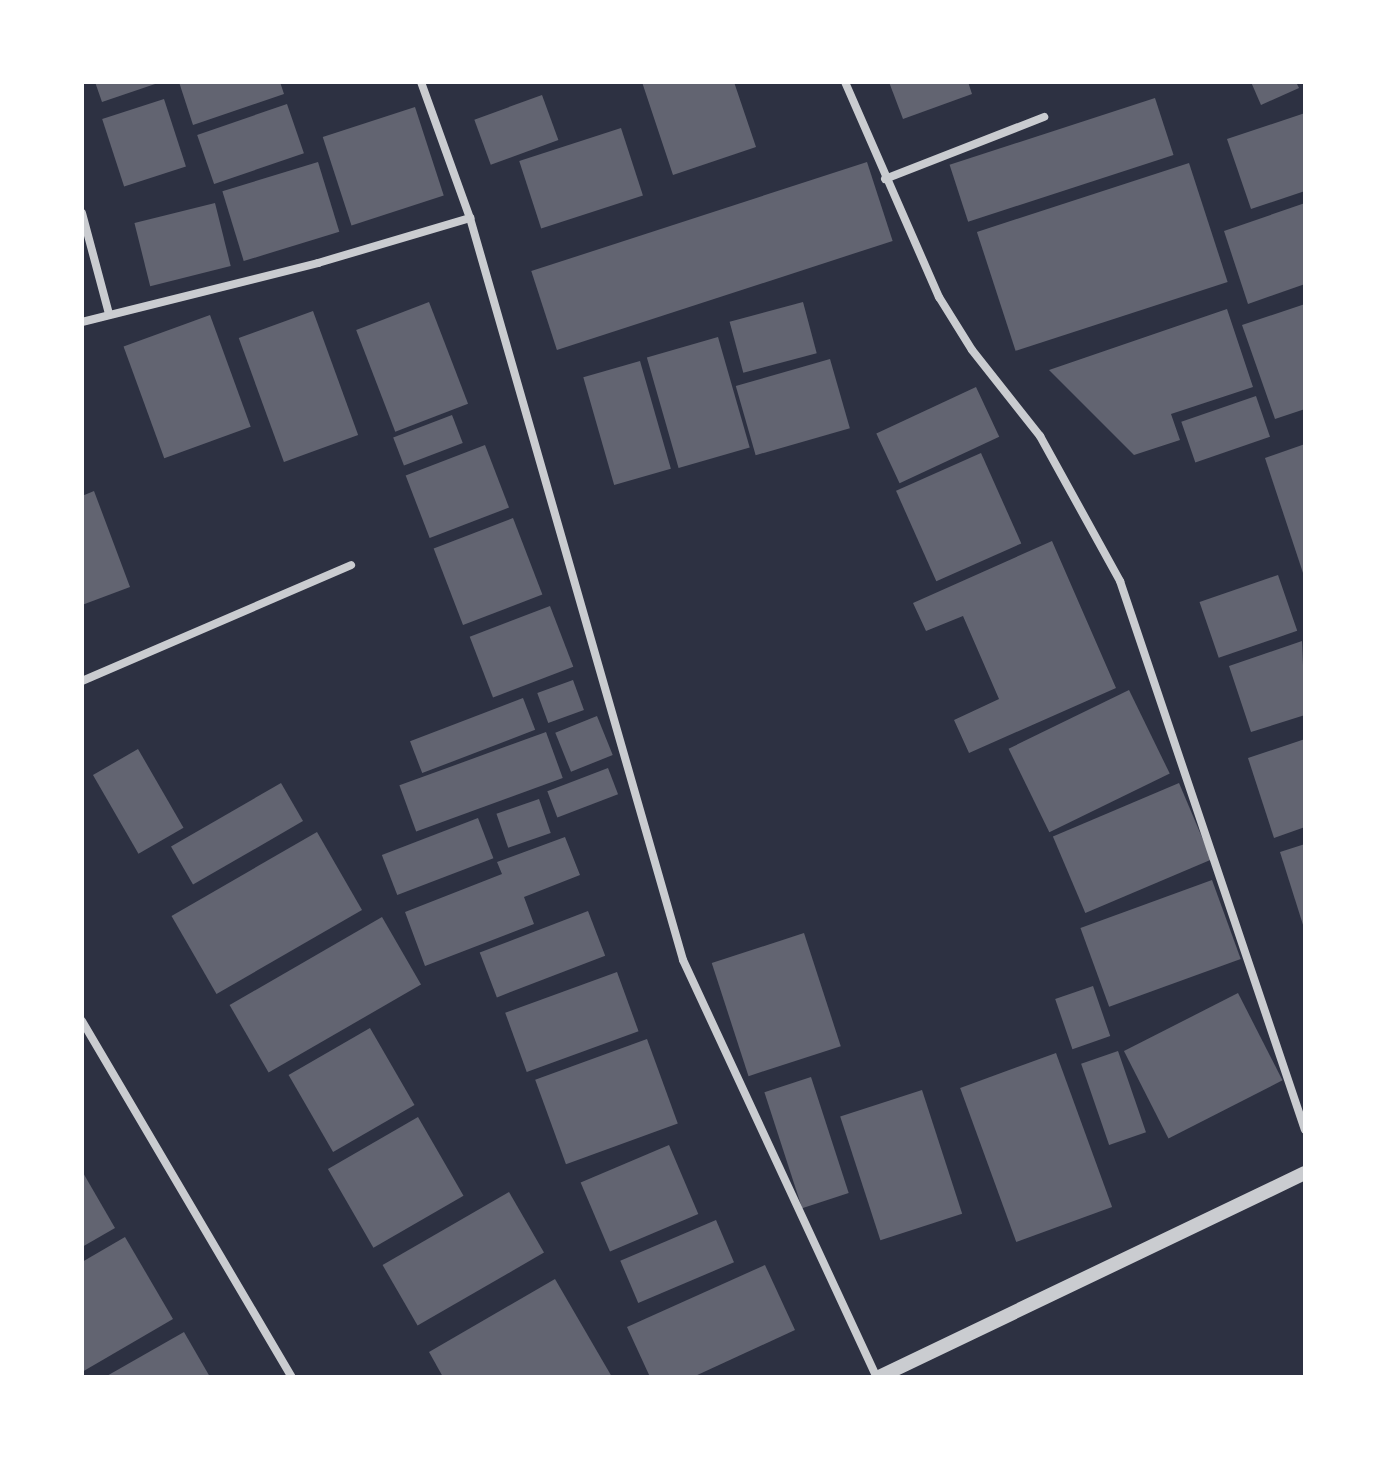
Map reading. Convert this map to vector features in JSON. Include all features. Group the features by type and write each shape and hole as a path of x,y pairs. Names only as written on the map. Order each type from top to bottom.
{"street":[{"path":"421,82 470,218 683,960 878,1377 1305,1173"},
{"path":"845,82 939,297 972,350 1040,436 1120,581 1305,1130"},
{"path":"885,179 1044,117"},
{"path":"82,213 109,314"},
{"path":"82,322 318,263 470,218"},
{"path":"82,681 351,565"},
{"path":"82,1021 292,1377"}],"building":[{"path":"95,82 158,82 158,83 102,102"},
{"path":"179,82 280,82 284,94 193,125"},
{"path":"642,82 734,82 756,147 673,175"},
{"path":"889,82 968,82 972,94 903,119"},
{"path":"1251,82 1296,82 1299,88 1261,105"},
{"path":"542,95 558,140 491,165 474,120"},
{"path":"1155,98 1174,155 968,222 950,165"},
{"path":"164,99 186,167 124,187 102,119"},
{"path":"287,104 304,153 214,184 197,135"},
{"path":"415,107 444,195 351,225 323,137"},
{"path":"1305,113 1305,191 1251,209 1227,139"},
{"path":"621,128 643,196 541,229 519,161"},
{"path":"318,162 339,232 244,261 222,191"},
{"path":"867,162 893,241 557,350 531,271"},
{"path":"1189,163 1228,282 1016,351 977,232"},
{"path":"215,203 231,266 150,286 134,223"},
{"path":"1305,203 1305,284 1248,304 1224,231"},
{"path":"429,302 468,404 395,432 356,330"},
{"path":"803,302 817,353 743,373 730,322"},
{"path":"1305,304 1305,409 1275,419 1242,325"},
{"path":"1227,309 1253,387 1171,414 1180,440 1134,455 1049,370"},
{"path":"313,311 358,435 284,462 239,338"},
{"path":"210,315 251,427 164,458 124,346"},
{"path":"718,337 750,448 679,468 647,357"},
{"path":"830,359 850,428 756,455 736,386"},
{"path":"640,361 671,469 614,485 583,377"},
{"path":"976,387 999,437 900,483 876,433"},
{"path":"1256,396 1270,437 1195,462 1181,422"},
{"path":"452,415 463,443 404,466 393,438"},
{"path":"1305,444 1305,576 1304,576 1265,458"},
{"path":"485,445 509,508 430,538 406,475"},
{"path":"981,453 1021,543 936,581 896,491"},
{"path":"94,491 130,587 82,605 82,496"},
{"path":"513,518 542,595 463,625 434,548"},
{"path":"1052,541 1116,688 969,753 954,720 999,699 963,616 926,631 913,603"},
{"path":"1278,575 1297,631 1219,658 1200,602"},
{"path":"550,606 573,667 493,698 470,637"},
{"path":"1302,641 1305,715 1251,732 1229,666"},
{"path":"573,680 584,710 548,723 537,693"},
{"path":"1129,690 1170,774 1049,832 1009,749"},
{"path":"523,698 535,730 422,773 410,741"},
{"path":"597,716 613,755 571,772 555,733"},
{"path":"546,732 563,778 416,831 399,785"},
{"path":"1305,739 1305,827 1274,838 1248,758"},
{"path":"138,749 184,828 138,854 93,775"},
{"path":"608,768 618,794 557,817 547,791"},
{"path":"281,783 303,821 193,885 171,846"},
{"path":"1179,783 1211,859 1085,913 1053,837"},
{"path":"539,799 551,833 508,848 496,814"},
{"path":"478,818 493,858 397,895 382,855"},
{"path":"317,832 362,910 217,994 172,916"},
{"path":"565,837 580,875 524,897 534,924 425,966 405,912 502,874 497,862"},
{"path":"1305,844 1305,928 1304,928 1280,852"},
{"path":"1212,880 1241,959 1109,1007 1080,928"},
{"path":"588,911 605,956 497,997 480,953"},
{"path":"382,917 421,985 269,1073 230,1005"},
{"path":"804,933 841,1046 749,1076 712,963"},
{"path":"617,972 639,1031 527,1072 505,1013"},
{"path":"1093,986 1110,1036 1072,1049 1055,999"},
{"path":"1238,993 1282,1080 1168,1138 1124,1051"},
{"path":"370,1028 414,1105 333,1152 289,1075"},
{"path":"647,1039 678,1124 566,1164 535,1080"},
{"path":"1118,1051 1146,1132 1109,1145 1081,1064"},
{"path":"1056,1053 1112,1207 1016,1242 960,1088"},
{"path":"811,1077 849,1193 802,1208 764,1092"},
{"path":"922,1090 962,1214 880,1240 840,1117"},
{"path":"418,1117 464,1196 373,1248 328,1169"},
{"path":"669,1145 698,1214 610,1252 581,1183"},
{"path":"82,1171 115,1228 82,1247"},
{"path":"509,1192 544,1253 418,1326 383,1265"},
{"path":"716,1220 734,1262 638,1303 620,1261"},
{"path":"125,1237 173,1319 82,1372 82,1262"},
{"path":"765,1265 795,1330 693,1377 650,1377 627,1327"},
{"path":"555,1279 612,1377 443,1377 429,1352"},
{"path":"184,1332 210,1377 105,1377"}]}
